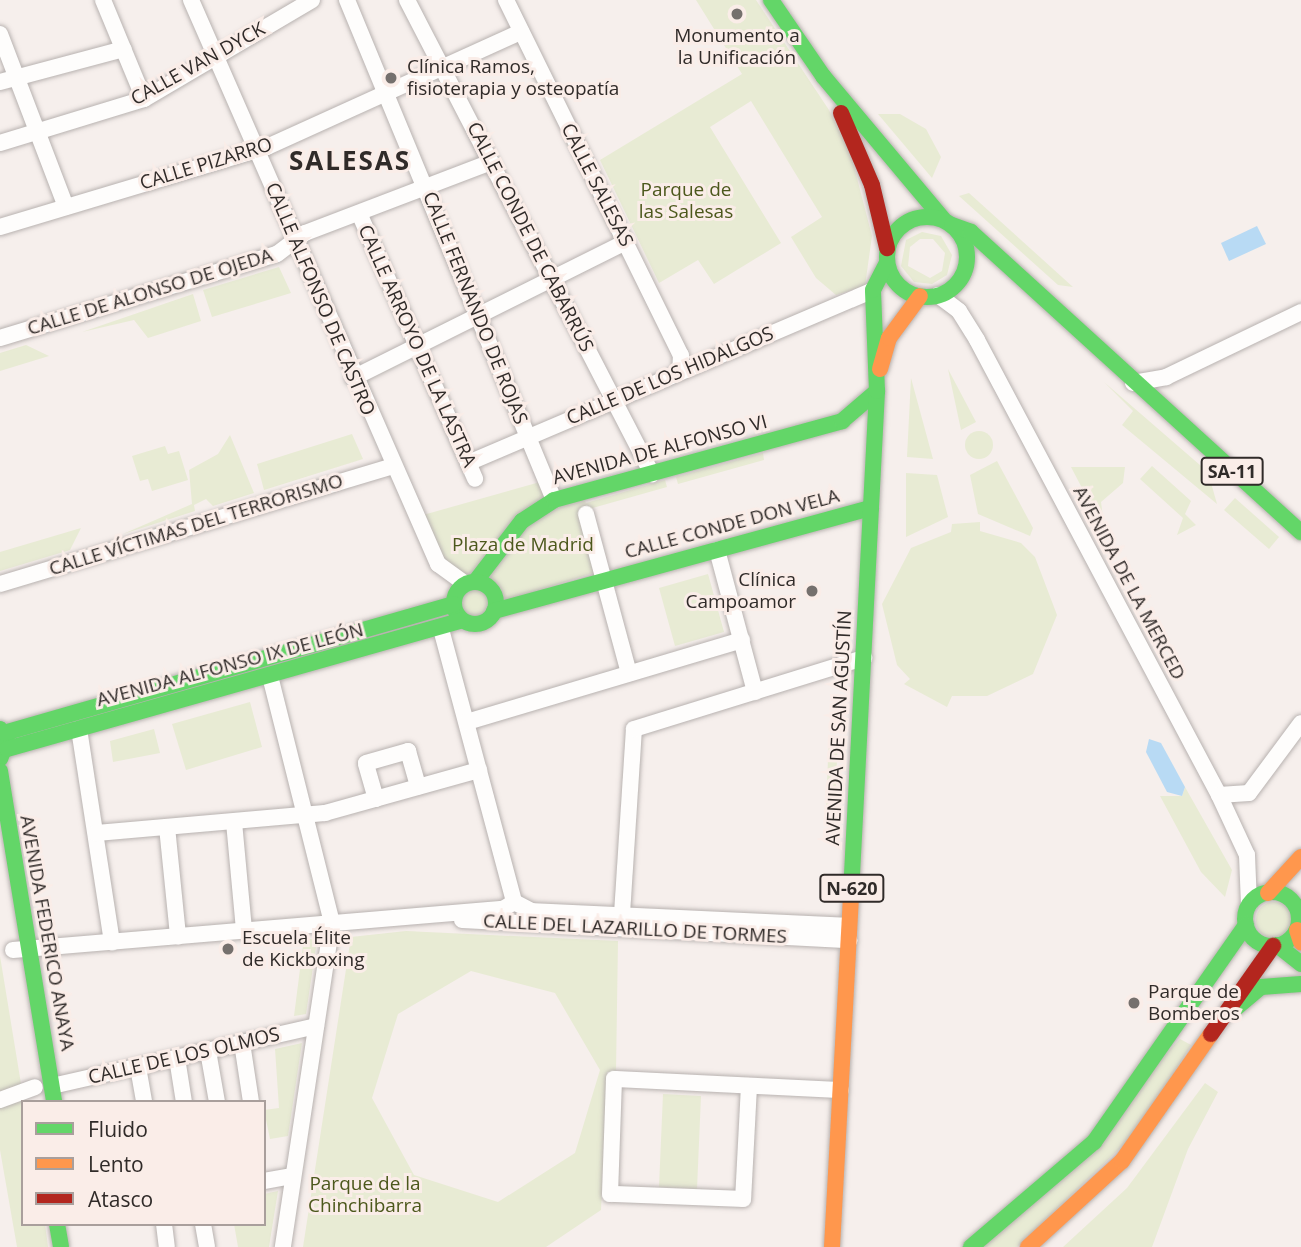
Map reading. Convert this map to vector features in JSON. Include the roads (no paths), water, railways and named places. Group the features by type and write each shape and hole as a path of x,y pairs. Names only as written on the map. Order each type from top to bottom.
{"main road":[{"path":"771,0 823,76 966,248 963,274 938,295 920,296 898,285 887,255 863,162 823,76"},
{"path":"887,255 909,220 947,222"},
{"name":"SA-11","path":"947,222 971,232 1017,281 1301,532"},
{"name":"AVENIDA DE SAN AGUSTÍN","path":"832,1247 877,385 873,290 887,255"},
{"name":"SA-11","path":"963,274 989,268 1017,281"},
{"name":"AVENIDA DE SAN AGUSTÍN","path":"877,385 889,338 920,296"},
{"name":"AVENIDA DE ALFONSO VI","path":"471,583 522,521 554,500 842,421 877,385"},
{"name":"CALLE CONDE DON VELA","path":"604,581 871,508"},
{"path":"494,611 492,591 471,583 454,604 462,620 484,622 494,611 604,581"},
{"name":"AVENIDA ALFONSO IX DE LEÓN","path":"3,743 454,604"},
{"name":"AVENIDA ALFONSO IX DE LEÓN","path":"3,743 79,729 441,629 462,620"},
{"name":"AVENIDA FEDERICO ANAYA","path":"0,771 14,953 53,1094"},
{"path":"971,1247 1094,1142 1246,925 1249,905 1268,892 1301,857"},
{"name":"AVENIDA FEDERICO ANAYA","path":"0,871 36,1094"},
{"path":"1028,1247 1122,1161 1275,946 1299,926 1289,898 1268,892"},
{"path":"1246,925 1256,940 1275,946 1301,964"},
{"path":"1221,1023 1261,987 1301,984"},
{"path":"57,1226 61,1247"},
{"path":"75,1226 78,1247"}],"street":[{"path":"103,0 144,99"},
{"name":"CALLE ALFONSO DE CASTRO","path":"191,0 354,378 439,564 471,583"},
{"name":"CALLE VAN DYCK","path":"0,143 144,99 312,0"},
{"name":"CALLE FERNANDO DE ROJAS","path":"347,0 554,500"},
{"name":"CALLE CONDE DE CABARRÚS","path":"407,0 652,474"},
{"name":"CALLE SALESAS","path":"506,0 681,355 680,372"},
{"name":"CALLE PIZARRO","path":"0,227 257,150 521,32"},
{"path":"0,34 66,207"},
{"path":"0,82 124,49"},
{"name":"CALLE DE ALONSO DE OJEDA","path":"0,338 277,254 294,238 491,162"},
{"name":"CALLE ARROYO DE LA LASTRA","path":"359,213 475,479"},
{"path":"354,378 626,242"},
{"name":"CALLE DE LOS HIDALGOS","path":"468,463 873,290"},
{"name":"AVENIDA DE LA MERCED","path":"938,295 960,311 977,340 1219,795 1247,855 1249,905"},
{"path":"1132,383 1166,377 1301,312"},
{"path":"1156,404 1166,377"},
{"name":"CALLE VÍCTIMAS DEL TERRORISMO","path":"0,584 393,466"},
{"path":"586,514 629,673"},
{"path":"717,550 755,692"},
{"path":"441,629 514,902"},
{"path":"467,722 742,640"},
{"path":"622,914 634,729 864,658"},
{"path":"270,676 309,815 332,922 283,1247"},
{"path":"1219,795 1249,793 1301,723"},
{"path":"79,729 112,942"},
{"path":"376,799 366,763 397,754 408,751 418,787"},
{"path":"96,833 309,815 479,770"},
{"path":"234,822 244,930"},
{"path":"167,827 178,936"},
{"name":"CALLE DEL LAZARILLO DE TORMES","path":"14,953 332,922 503,909 514,902 523,910 622,914 849,933"},
{"name":"CALLE DEL LAZARILLO DE TORMES","path":"421,916 849,933"},
{"name":"CALLE DE LOS OLMOS","path":"53,1094 138,1067 316,1026"},
{"path":"242,1043 251,1100"},
{"path":"208,1051 217,1100"},
{"path":"177,1058 184,1100"},
{"path":"138,1067 144,1100"},
{"path":"749,1086 743,1199 610,1194 614,1079 841,1090"},
{"path":"0,1100 36,1094"},
{"path":"266,1181 293,1175"},
{"path":"164,1226 167,1247"},
{"path":"203,1226 206,1247"}],"water":[{"path":"1257,226 1266,244 1229,261 1221,243"},
{"path":"1149,739 1161,743 1185,787 1182,796 1167,792 1146,752"}],"place":[{"name":"Monumento a la Unificación","path":"737,14"},
{"name":"Clínica Ramos, fisioterapia y osteopatía","path":"391,78"},
{"name":"Clínica Campoamor","path":"812,591"},
{"name":"Escuela Élite de Kickboxing","path":"228,949"},
{"name":"Parque de Bomberos","path":"1134,1003"}],"district":[{"name":"SALESAS","path":"350,161"}],"park label":[{"name":"Parque de las Salesas","path":"686,201"},
{"name":"Plaza de Madrid","path":"523,545"},
{"name":"Parque de la Chinchibarra","path":"365,1195"}]}
